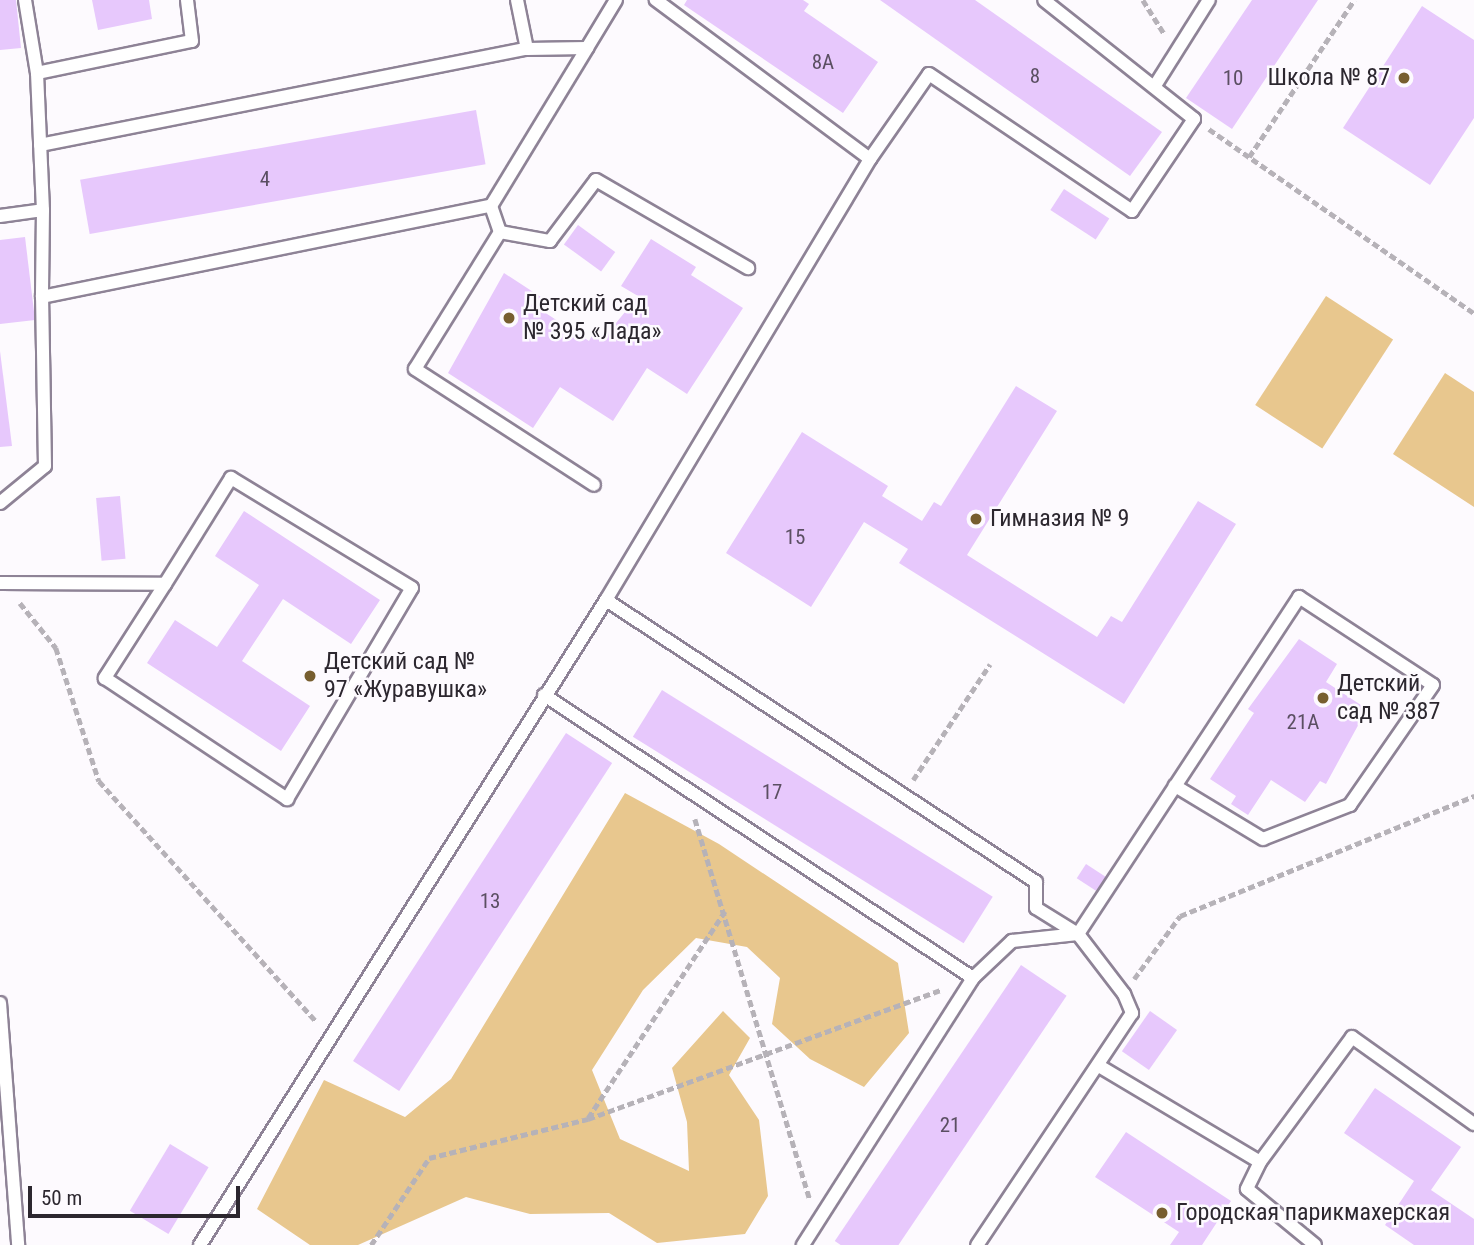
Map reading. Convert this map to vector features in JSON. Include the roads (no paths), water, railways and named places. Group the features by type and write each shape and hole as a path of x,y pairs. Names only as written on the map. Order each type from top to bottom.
{"lane":[{"path":"0,503 45,466 43,210 37,73 25,0"},
{"path":"37,73 192,41 187,0"},
{"path":"517,0 527,49"},
{"path":"42,297 491,206 616,0"},
{"path":"656,0 870,159"},
{"path":"200,1245 606,600 870,159 929,74 1132,211 1194,119 1156,84 1044,0"},
{"path":"1156,84 1209,0"},
{"path":"40,145 527,49 587,48"},
{"path":"500,232 550,241 596,180 748,268"},
{"path":"491,206 500,232"},
{"path":"0,216 43,210"},
{"path":"500,232 415,369 594,485"},
{"path":"230,478 412,588 287,799 105,678 165,584 230,478"},
{"path":"2,583 165,584"},
{"path":"1078,934 1175,786 1299,597 1433,685 1350,805 1338,810 1263,839 1175,786"},
{"path":"606,600 1036,882 1036,908 1078,934 1124,994 1132,1013 977,1245"},
{"path":"544,695 973,978"},
{"path":"803,1245 973,978 1012,941 1078,934"},
{"path":"0,1003 18,1245"},
{"path":"1315,1245 1247,1189 1260,1163 1352,1037 1474,1125"},
{"path":"1099,1066 1260,1163"}],"place":[{"name":"Школа № 87","path":"1404,78"},
{"name":"Детский сад № 395 «Лада»","path":"509,318"},
{"name":"Гимназия № 9","path":"976,519"},
{"name":"Детский сад № 97 «Журавушка»","path":"310,676"},
{"name":"Детский сад № 387","path":"1323,698"},
{"name":"Городская парикмахерская","path":"1162,1213"}]}
